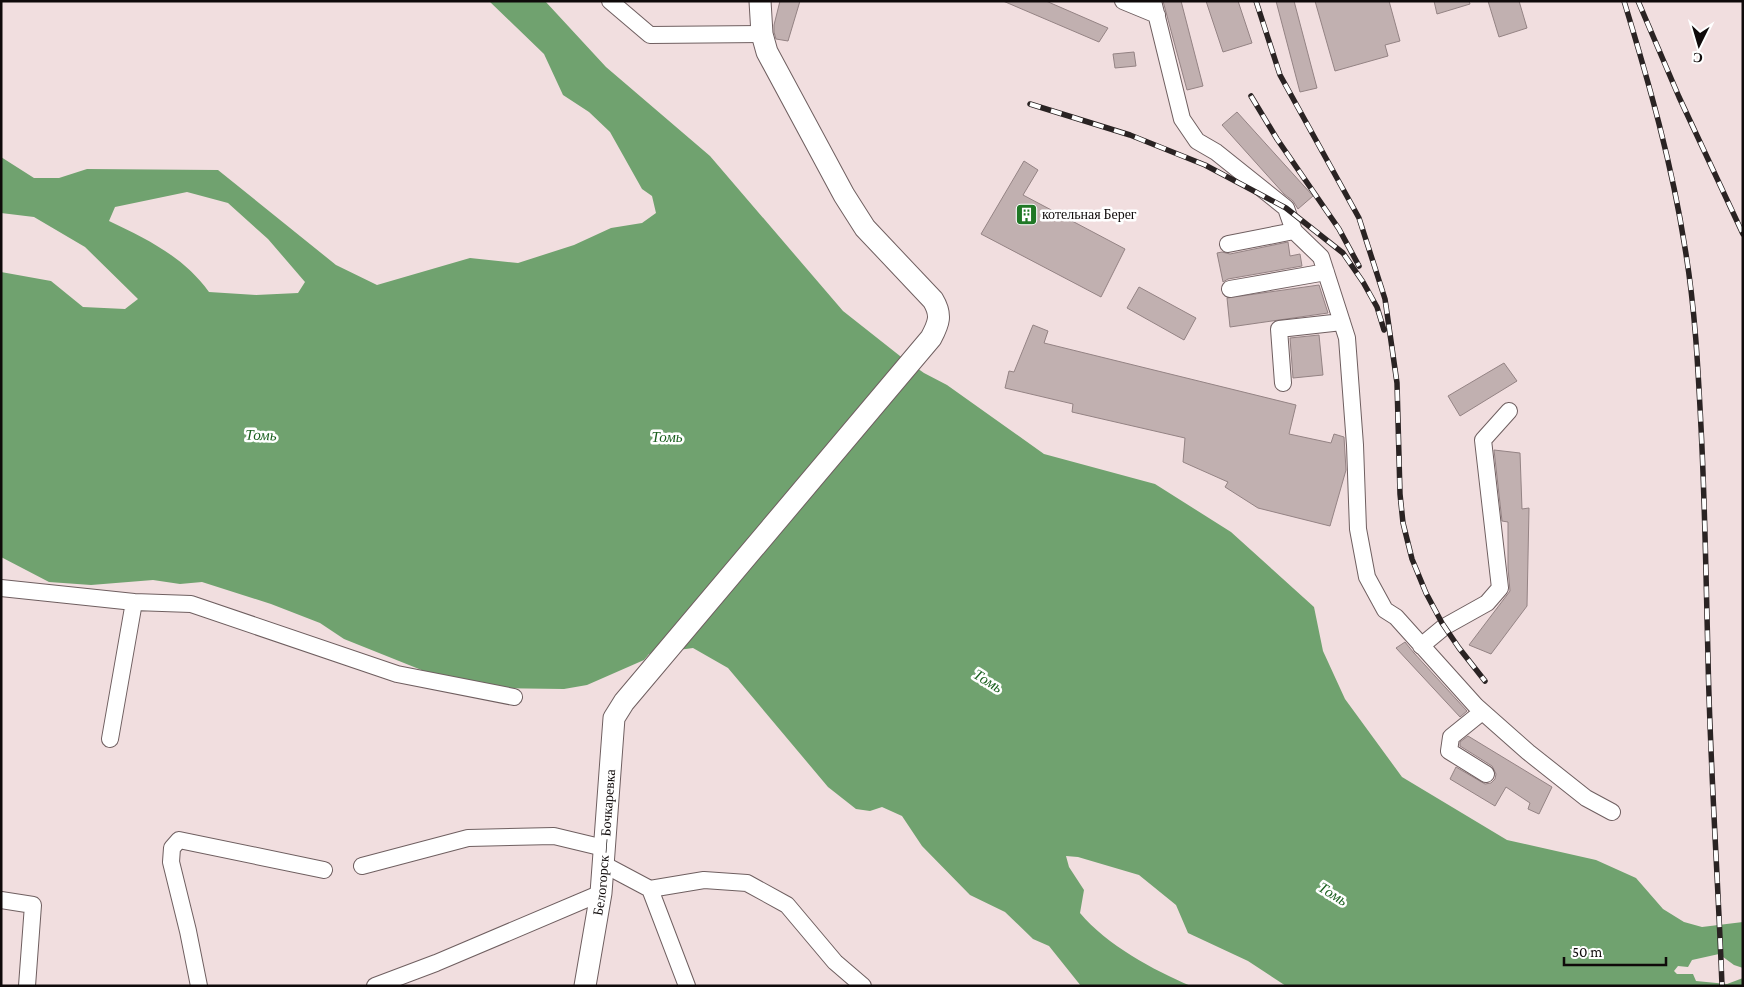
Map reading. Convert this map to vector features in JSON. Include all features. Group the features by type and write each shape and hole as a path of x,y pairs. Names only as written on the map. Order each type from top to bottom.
{"main road":[{"path":"760,1 762,34"},
{"name":"Белогорск — Бочкаревка","path":"585,986 601,893 614,718 624,702 932,338 938,326 939,310 933,300 865,228 849,203 767,52 762,34"}],"street":[{"path":"610,1 650,35 762,34"},
{"path":"1123,1 1155,8 1182,119 1197,141 1216,152 1286,208 1294,231 1321,257 1347,338 1355,445 1358,529 1367,577 1385,610 1396,617 1482,712 1586,798 1612,812"},
{"path":"1228,244 1294,231"},
{"path":"1230,289 1326,272"},
{"path":"1283,383 1279,329 1342,322"},
{"path":"1421,646 1444,627 1487,603 1500,588 1483,440 1509,411"},
{"path":"1,588 134,602 191,604 397,674 514,697"},
{"path":"110,739 134,602"},
{"path":"1482,712 1450,737 1449,751 1486,774"},
{"path":"362,866 468,838 554,836 604,856 650,889 687,986"},
{"path":"199,986 188,930 171,862 172,848 179,840 324,870"},
{"path":"650,889 704,880 747,883 787,905 836,962 864,986"},
{"path":"375,986 601,893"},
{"path":"1,900 33,905 27,986"}],"water":[{"name":"Томь","path":"489,1 545,1 606,67 710,156 843,311 900,356 924,373 947,385 1044,454 1155,484 1231,532 1314,607 1323,651 1345,699 1402,777 1507,840 1596,860 1636,878 1663,909 1684,922 1702,927 1743,922 1743,968 1734,965 1719,954 1692,960 1688,967 1678,966 1674,971 1677,974 1693,974 1696,981 1727,984 1743,978 1743,986 1286,986 1248,961 1188,933 1176,905 1139,875 1078,857 1066,856 1069,867 1084,890 1080,913 1091,925 1131,956 1191,986 1081,986 1049,946 1033,939 1005,912 970,895 922,846 902,816 882,807 870,811 856,809 828,787 728,668 693,648 649,654 644,660 587,685 564,689 494,688 483,682 459,680 424,671 344,639 320,623 271,604 202,582 180,584 153,580 91,585 49,582 1,557 1,272 51,281 83,307 125,309 138,299 85,247 34,217 1,213 1,157 34,178 59,178 87,169 218,170 336,265 377,285 470,258 518,263 574,245 611,228 642,223 656,213 652,196 642,189 610,132 589,112 563,95 544,54","holes":["187,192 228,203 268,239 305,282 298,293 256,295 209,292 188,269 164,250 109,221 115,207"]}],"building":[{"path":"780,1 800,1 788,41 776,39 774,32"},
{"path":"1003,1 1046,1 1108,28 1099,42"},
{"path":"1163,1 1181,1 1203,86 1187,90"},
{"path":"1206,1 1238,1 1252,43 1223,52"},
{"path":"1276,1 1294,1 1317,88 1300,92"},
{"path":"1315,1 1389,1 1400,41 1385,45 1388,56 1335,71"},
{"path":"1434,1 1469,1 1470,4 1437,14"},
{"path":"1488,1 1519,1 1527,28 1499,37"},
{"path":"1134,52 1136,66 1115,68 1113,54"},
{"path":"1237,112 1313,196 1298,209 1293,201 1284,194 1222,125"},
{"name":"котельная Берег","path":"1024,161 1038,170 1023,195 1125,249 1101,297 981,234"},
{"path":"1288,242 1290,256 1300,254 1302,266 1228,279 1223,282 1217,253 1230,254"},
{"path":"1319,285 1328,313 1230,327 1227,298"},
{"path":"1139,287 1196,318 1184,340 1127,308"},
{"path":"1033,325 1048,331 1044,343 1296,405 1289,434 1331,443 1334,434 1344,437 1346,470 1330,526 1258,508 1225,487 1228,482 1183,462 1185,438 1072,412 1073,404 1005,388 1009,371 1014,372"},
{"path":"1319,335 1323,375 1293,378 1290,338"},
{"path":"1504,363 1517,381 1460,416 1448,396"},
{"path":"1494,450 1520,453 1522,509 1529,508 1527,606 1491,654 1469,645 1510,591 1508,522 1502,521"},
{"path":"1405,642 1467,711 1460,717 1396,648"},
{"path":"1468,736 1552,787 1539,814 1528,809 1530,803 1506,787 1495,806 1450,779 1456,767 1485,784 1491,783 1495,779 1496,774 1492,766 1460,746 1460,742"}],"railway":[{"path":"1256,1 1280,75 1359,218 1385,299 1397,383 1400,494 1403,523 1412,559 1426,593 1442,623 1485,681"},
{"path":"1624,1 1651,93 1674,185 1694,315 1702,456 1710,739 1722,986"},
{"path":"1638,1 1679,97 1743,234"},
{"path":"1251,96 1277,139 1339,229 1359,266"},
{"path":"1030,104 1130,135 1205,165 1286,208 1343,253 1377,307 1384,330"}],"place":[{"name":"котельная Берег","path":"1026,214"}]}
